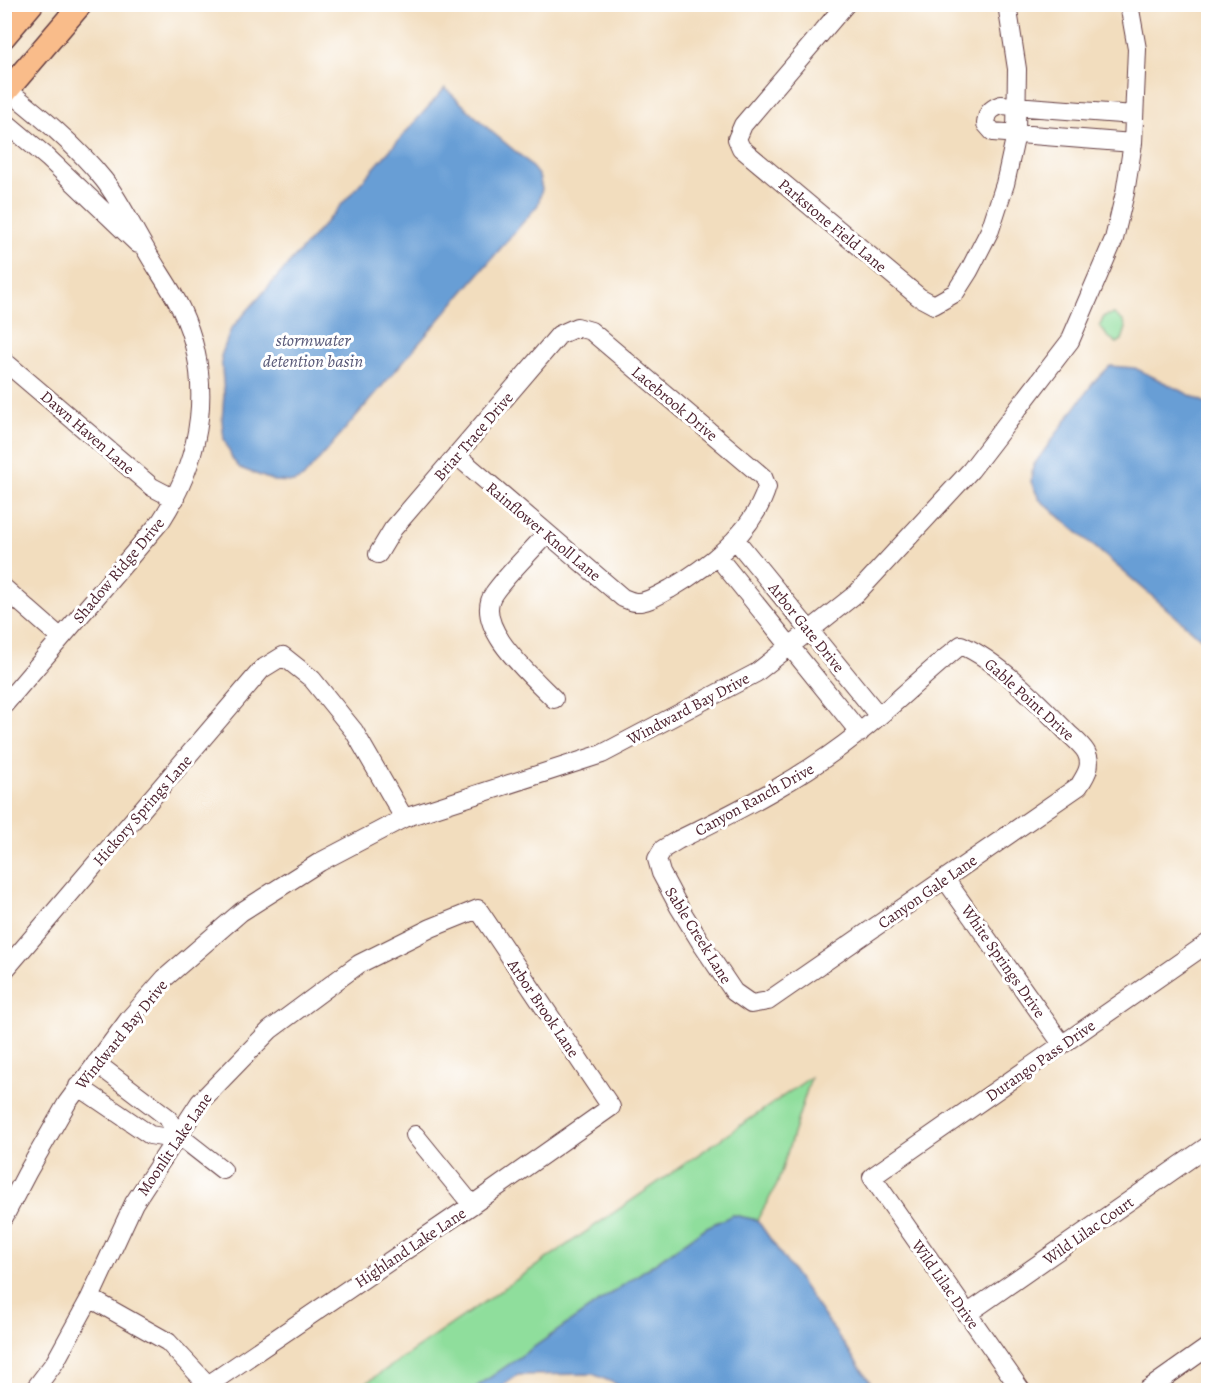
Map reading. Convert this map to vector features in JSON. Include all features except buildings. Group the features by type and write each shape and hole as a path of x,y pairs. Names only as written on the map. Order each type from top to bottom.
{"main road":[{"path":"4,37 32,4"},
{"path":"6,90 81,4"}],"street":[{"name":"Parkstone Field Lane","path":"846,4 743,125 737,139 741,148 919,297 934,305 955,293 969,271 990,230 1005,184 1016,134"},
{"path":"1007,4 1017,69 1016,134"},
{"name":"Windward Bay Drive","path":"6,1209 78,1086 129,1019 165,978 241,912 320,862 404,818 602,754 756,673 857,593 971,470 1070,340 1114,239 1125,193 1133,143 1137,49 1129,4"},
{"name":"Shadow Ridge Drive","path":"4,705 152,533 175,498 188,469 197,434 201,405 192,340 182,311 146,252 123,207 83,156 6,90"},
{"path":"1133,143 993,132 986,124 987,116 992,108 1001,105 1134,115"},
{"name":"Shadow Ridge Drive","path":"4,121 56,165 146,252"},
{"name":"Briar Trace Drive","path":"378,554 393,529 559,335 577,327"},
{"name":"Lacebrook Drive","path":"577,327 591,331 600,338 763,477 767,487 763,503 735,539"},
{"name":"Dawn Haven Lane","path":"4,361 152,488 175,498"},
{"name":"Rainflower Knoll Lane","path":"456,455 623,598 635,603 655,597 686,579 717,556"},
{"path":"547,533 493,594 489,607 489,618 494,630 511,655 554,699"},
{"path":"717,556 735,539"},
{"name":"Arbor Gate Drive","path":"735,539 879,716"},
{"name":"Arbor Gate Drive","path":"717,556 860,733"},
{"path":"4,588 61,638"},
{"name":"Canyon Ranch Drive","path":"657,859 663,849 779,788 820,762 860,733 961,645"},
{"name":"Gable Point Drive","path":"961,645 977,651 1048,714 1086,752 1090,764"},
{"name":"Hickory Springs Lane","path":"4,971 262,669 284,656 312,680 354,731 404,818"},
{"name":"Canyon Gale Lane","path":"751,1004 768,1001 1079,786 1090,764"},
{"name":"Sable Creek Lane","path":"657,859 661,873 703,946 734,992 751,1004"},
{"name":"White Springs Drive","path":"945,879 1062,1044"},
{"name":"Arbor Brook Lane","path":"478,909 611,1107"},
{"name":"Moonlit Lake Lane","path":"34,1390 55,1362 90,1298 134,1203 200,1102 270,1030 359,964 431,928 478,909"},
{"name":"Durango Pass Drive","path":"872,1177 1209,943"},
{"path":"96,1064 167,1117 177,1134 223,1170"},
{"path":"78,1086 150,1135 162,1137 177,1134"},
{"name":"Highland Lake Lane","path":"90,1298 168,1342 208,1385 611,1107"},
{"path":"415,1135 472,1205"},
{"name":"Wild Lilac Court","path":"967,1314 1209,1146"},
{"name":"Wild Lilac Drive","path":"872,1177 1021,1390"},
{"path":"1147,1390 1209,1347"}],"green space":[{"path":"1114,314 1124,322 1126,328 1122,340 1117,343 1107,336 1100,326 1104,316"},
{"path":"811,1077 777,1185 757,1220 733,1215 707,1227 472,1390 356,1390"}],"water":[{"name":"stormwater detention basin","path":"445,88 527,161 539,176 542,189 538,205 303,478 294,482 274,481 240,468 233,460 224,439 222,421 224,394 221,356 231,329"},
{"path":"1110,366 1135,368 1208,404 1208,644 1039,499 1031,482 1033,466 1093,383"},
{"path":"733,1215 757,1220 876,1390 625,1390 593,1374 518,1375 497,1390 472,1390 707,1227"}]}
